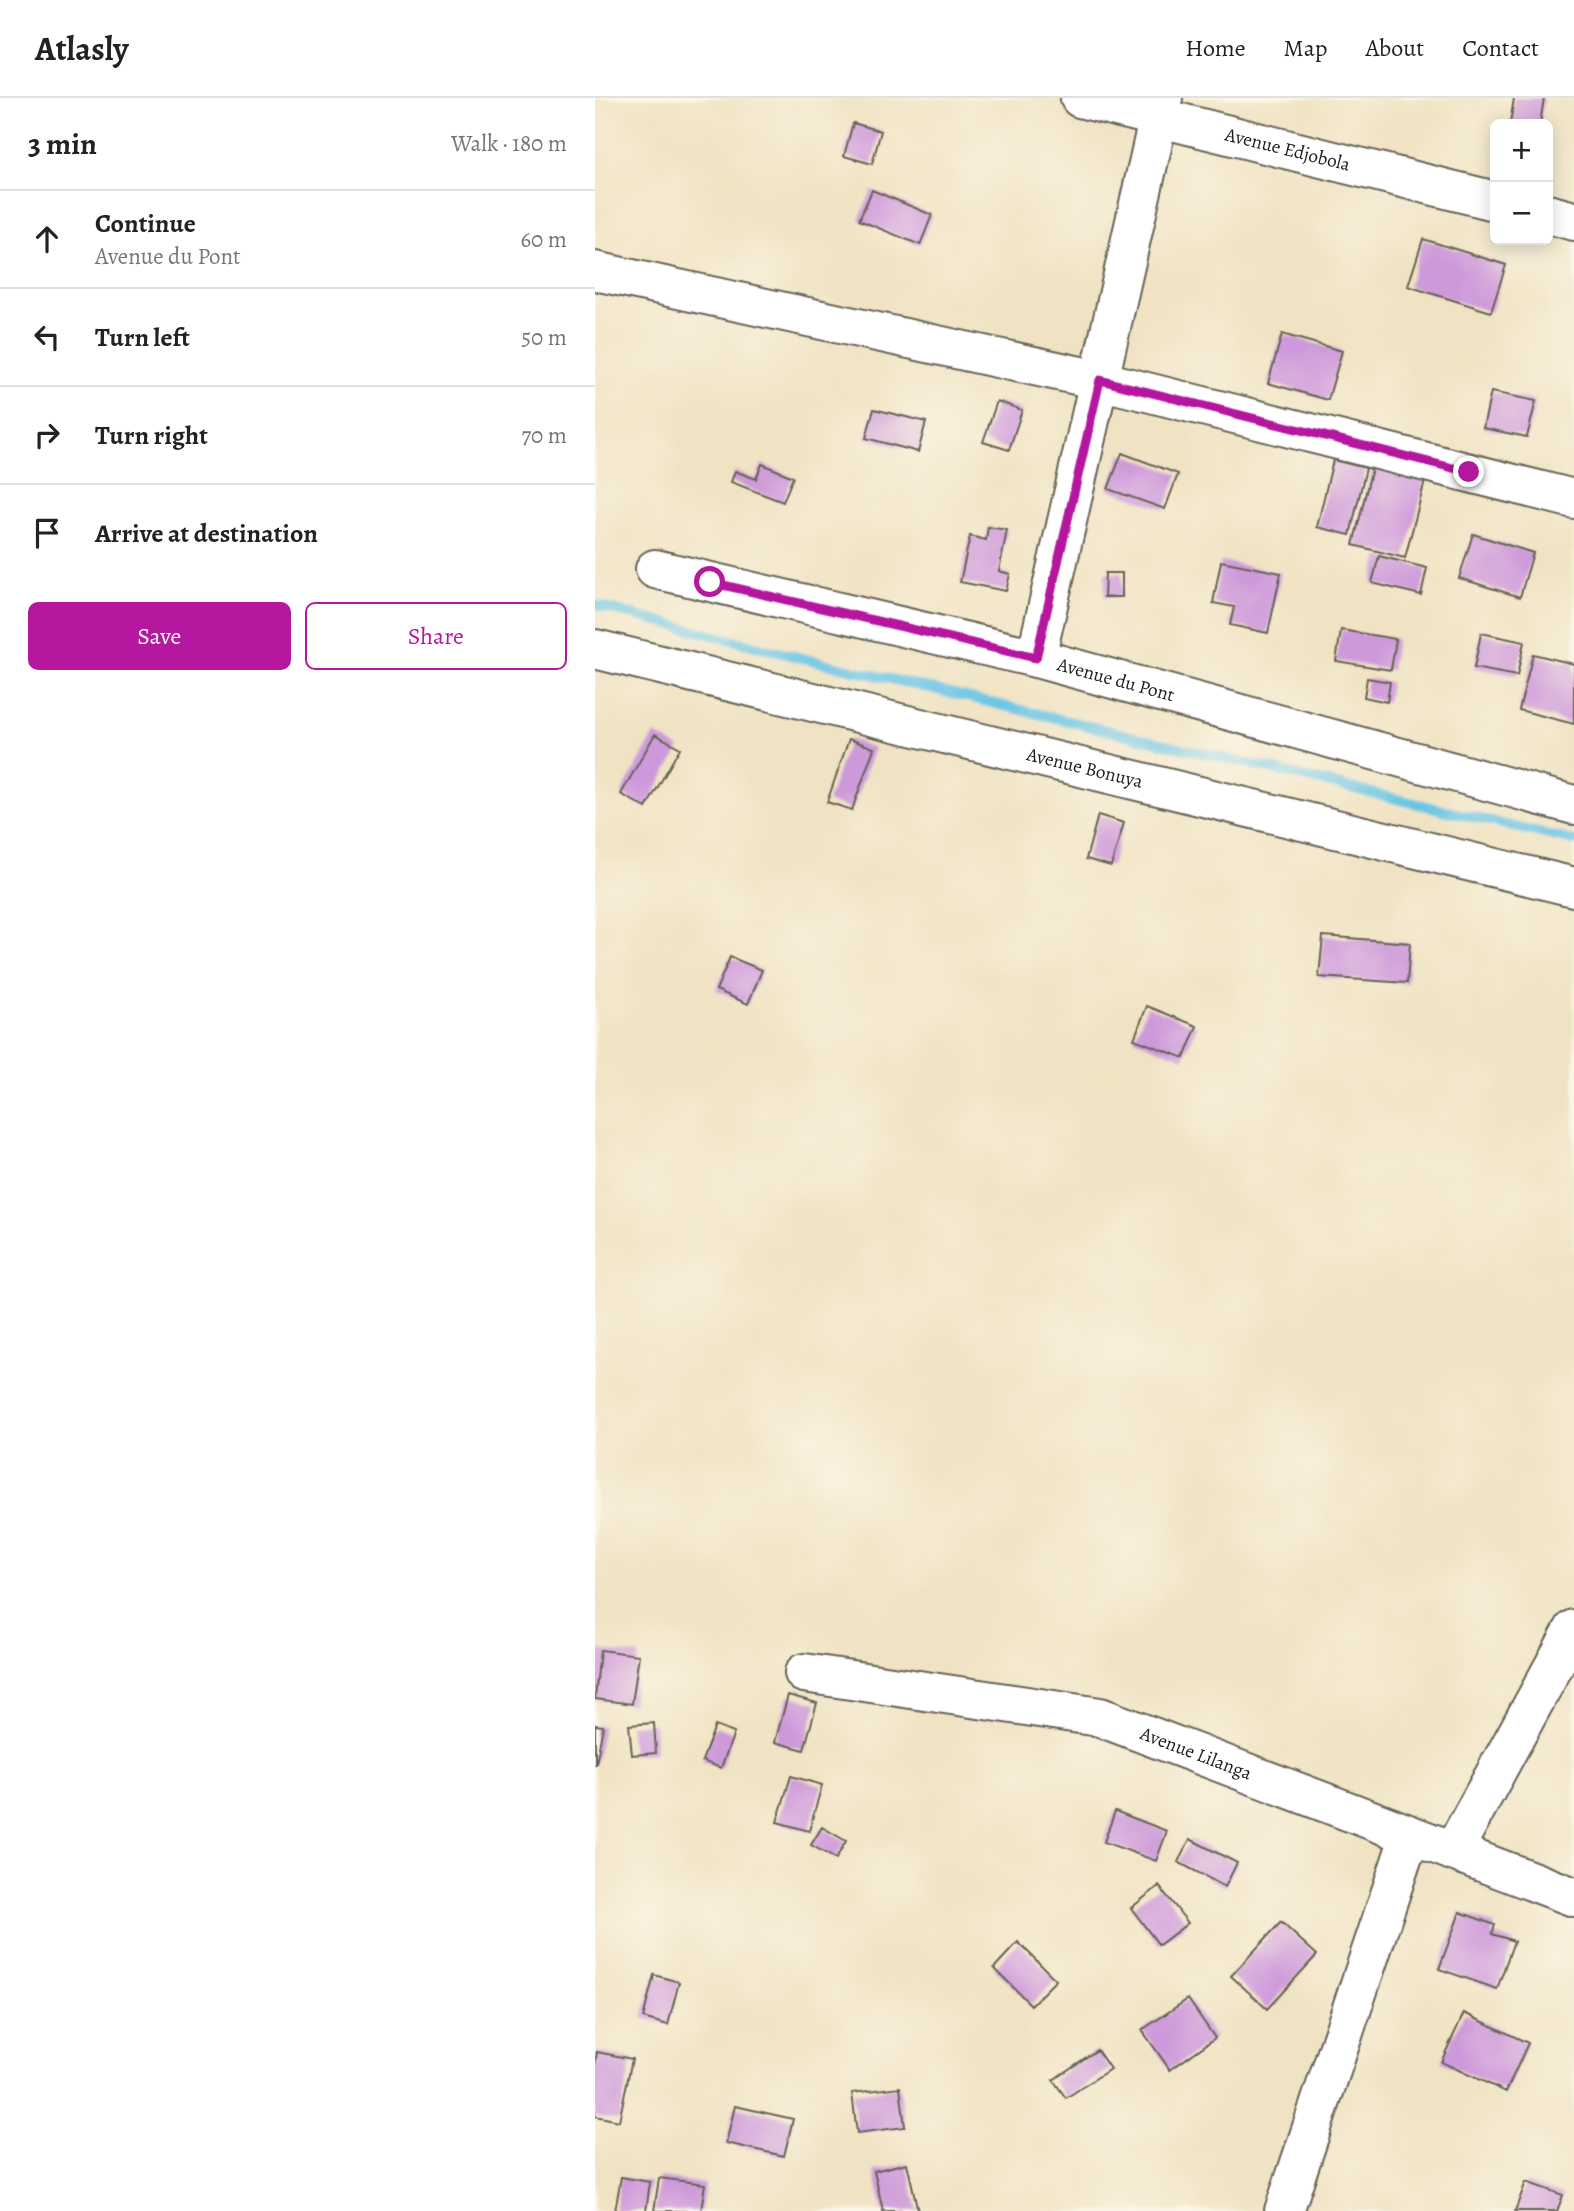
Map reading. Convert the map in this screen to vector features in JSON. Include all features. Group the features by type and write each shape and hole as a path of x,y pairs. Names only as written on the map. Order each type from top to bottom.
{"street":[{"name":"Avenue Edjobola","path":"1080,98 1161,108 1490,200"},
{"path":"1036,658 1161,108"},
{"path":"1553,215 1574,221"},
{"path":"595,271 1100,380 1574,499"},
{"name":"Avenue du Pont","path":"655,569 1036,658 1574,805"},
{"name":"Avenue Bonuya","path":"595,649 1574,887"},
{"path":"1453,1852 1574,1629"},
{"name":"Avenue Lilanga","path":"804,1673 1100,1717 1574,1897"},
{"path":"1284,2211 1410,1835"}],"building":[{"path":"1514,98 1544,98 1541,119 1511,119"},
{"path":"853,123 881,131 872,164 844,156"},
{"path":"872,190 932,215 920,245 859,220"},
{"path":"1423,239 1506,265 1491,312 1408,286"},
{"path":"1282,334 1342,351 1328,400 1268,383"},
{"path":"1491,392 1536,401 1527,437 1483,428"},
{"path":"997,401 1022,410 1009,450 983,442"},
{"path":"874,409 926,422 918,452 866,438"},
{"path":"1122,453 1178,474 1165,509 1108,489"},
{"path":"1333,460 1366,468 1350,535 1317,527"},
{"path":"762,464 793,477 783,502 731,482 735,471 756,479"},
{"path":"1372,468 1425,481 1405,558 1353,545"},
{"path":"988,527 1007,530 999,571 1010,574 1006,591 960,582 970,536 986,540"},
{"path":"1473,534 1533,553 1520,597 1459,578"},
{"path":"1379,556 1427,568 1421,595 1372,583"},
{"path":"1221,561 1281,573 1268,633 1230,625 1234,607 1213,603"},
{"path":"1105,573 1122,573 1122,597 1104,597"},
{"path":"1341,630 1396,639 1391,670 1336,661"},
{"path":"1481,633 1524,642 1517,676 1474,668"},
{"path":"1533,654 1574,664 1574,724 1519,710"},
{"path":"1367,678 1390,682 1387,702 1364,697"},
{"path":"655,734 680,748 646,808 621,794"},
{"path":"849,739 874,748 852,810 827,802"},
{"path":"1098,815 1124,823 1111,866 1086,859"},
{"path":"1323,936 1410,943 1407,983 1319,977"},
{"path":"730,957 762,970 748,1004 716,990"},
{"path":"1147,1006 1197,1026 1184,1058 1134,1039"},
{"path":"600,1650 639,1655 632,1704 595,1699"},
{"path":"788,1695 817,1703 804,1750 775,1742"},
{"path":"654,1723 656,1753 632,1755 629,1725"},
{"path":"595,1725 603,1726 596,1764 595,1764"},
{"path":"715,1726 734,1733 721,1768 702,1761"},
{"path":"791,1776 822,1785 809,1831 777,1822"},
{"path":"1115,1811 1167,1831 1156,1861 1104,1842"},
{"path":"822,1827 846,1841 836,1859 811,1845"},
{"path":"1190,1839 1237,1863 1225,1887 1178,1862"},
{"path":"1159,1886 1188,1923 1159,1945 1131,1908"},
{"path":"1460,1912 1495,1925 1492,1934 1514,1941 1497,1989 1439,1969"},
{"path":"1281,1922 1317,1955 1267,2009 1231,1976"},
{"path":"1018,1942 1056,1980 1031,2005 994,1968"},
{"path":"654,1975 679,1982 668,2025 643,2018"},
{"path":"1188,1999 1215,2038 1170,2070 1142,2030"},
{"path":"1464,2013 1528,2043 1506,2092 1441,2062"},
{"path":"1097,2050 1110,2069 1066,2098 1053,2080"},
{"path":"597,2052 632,2059 619,2121 595,2116"},
{"path":"900,2087 905,2127 857,2133 852,2093"},
{"path":"735,2106 793,2119 784,2156 726,2143"},
{"path":"907,2163 918,2211 883,2211 874,2171"},
{"path":"621,2177 650,2182 646,2211 615,2211"},
{"path":"659,2178 705,2184 701,2211 654,2211"},
{"path":"1526,2182 1563,2195 1557,2211 1515,2211"}],"waterway":[{"path":"595,605 802,658 1574,841"}],"route":[{"path":"710,582 1036,658 1100,380 1469,472"}]}
